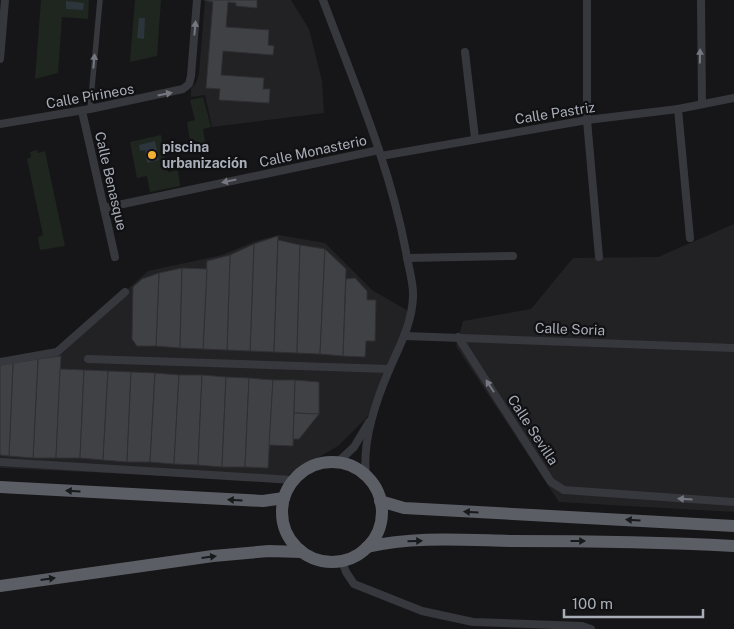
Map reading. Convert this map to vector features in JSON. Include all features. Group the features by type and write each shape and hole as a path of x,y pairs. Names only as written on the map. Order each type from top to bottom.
{"highway":[{"path":"0,586 213,556 281,550 302,552 325,562 342,561 360,554 367,547 376,535 381,521 380,501 374,486 366,475 352,466 338,462 316,465 293,480 284,498 283,524 290,540 302,552"},
{"path":"0,487 263,501 284,498"},
{"path":"380,501 404,508 734,526"},
{"path":"367,547 404,541 446,540 657,542 734,546"}],"street":[{"path":"0,59 5,0"},
{"path":"86,110 100,0"},
{"name":"Calle Pirineos","path":"0,124 86,110 183,89 189,84 191,76 197,0"},
{"path":"323,0 380,153 401,227 414,296 405,336 389,369 373,416 364,455 366,475"},
{"path":"587,0 587,120 599,257"},
{"path":"701,0 702,104"},
{"path":"465,52 475,138"},
{"name":"Calle Pastriz","path":"380,153 587,120 678,109 734,98"},
{"path":"678,109 690,238"},
{"name":"Calle Benasque","path":"86,110 115,257"},
{"name":"Calle Monasterio","path":"104,208 380,153"},
{"path":"407,258 513,256"},
{"path":"0,362 57,352 125,292"},
{"name":"Calle Soria","path":"405,336 458,336 734,348"},
{"name":"Calle Sevilla","path":"458,336 552,482 564,490 734,502"},
{"path":"88,359 389,369"},
{"path":"338,462 354,447 373,416"},
{"path":"0,462 293,480"},
{"path":"342,561 354,584 422,612 473,622 582,626 590,629"}],"shaded area":[{"path":"41,0 89,0 88,19 62,17 58,73 35,79"},
{"path":"135,0 161,0 157,56 130,62"},
{"path":"205,0 291,0 309,29 322,81 324,113 212,127 205,95 191,97 191,89 196,83 199,74"},
{"path":"66,1 84,3 83,10 66,9"},
{"path":"139,18 145,18 144,39 137,38"},
{"path":"203,97 211,127 203,129 206,147 198,148 197,141 190,142 187,122 195,120 190,100"},
{"path":"161,135 168,172 178,170 180,186 150,192 147,176 137,178 130,142"},
{"name":"piscina urbanización","path":"155,141 159,160 147,163 145,150 140,151 139,145"},
{"path":"37,150 38,153 45,151 65,246 40,250 38,237 43,235 27,159 31,157 30,152"},
{"path":"734,224 734,512 559,502 456,346 463,321 531,309 573,258 658,257"},
{"path":"279,235 325,243 372,290 410,312 369,415 338,446 278,481 0,468 0,359 58,351 148,271 222,255 256,241"}],"building":[{"path":"204,0 257,0 257,8 236,6 236,3 228,2 226,27 269,30 268,45 274,46 273,55 223,51 221,75 264,78 263,89 270,89 269,103 219,100 220,89 206,88 213,2"},
{"path":"278,236 274,352 250,351 254,244"},
{"path":"278,240 300,245 297,353 274,352"},
{"path":"254,244 250,351 227,350 230,255"},
{"path":"300,245 325,249 320,354 297,353"},
{"path":"325,249 346,269 343,356 320,354"},
{"path":"230,255 227,350 203,349 207,261"},
{"path":"182,268 180,348 156,346 159,273"},
{"path":"182,268 207,269 203,349 180,348"},
{"path":"159,273 156,346 137,346 132,339 133,287 142,279"},
{"path":"355,278 367,291 367,300 376,300 375,341 366,341 365,357 343,356 346,279"},
{"path":"61,356 56,458 33,458 38,359"},
{"path":"38,359 33,458 9,456 13,363"},
{"path":"13,363 9,456 0,455 0,365"},
{"path":"60,369 84,370 80,458 56,458"},
{"path":"84,370 108,371 103,460 80,458"},
{"path":"108,371 131,372 127,462 103,460"},
{"path":"131,372 155,373 150,462 127,462"},
{"path":"155,373 179,375 174,464 150,462"},
{"path":"179,375 202,375 198,465 174,464"},
{"path":"202,375 226,377 222,467 198,465"},
{"path":"226,377 249,378 245,467 222,467"},
{"path":"249,378 273,380 268,468 245,467"},
{"path":"273,380 295,380 293,446 269,445"},
{"path":"295,380 319,382 319,414 294,413"},
{"path":"294,413 319,414 299,439 293,439"}],"place":[{"name":"piscina urbanización","path":"152,155"}]}
